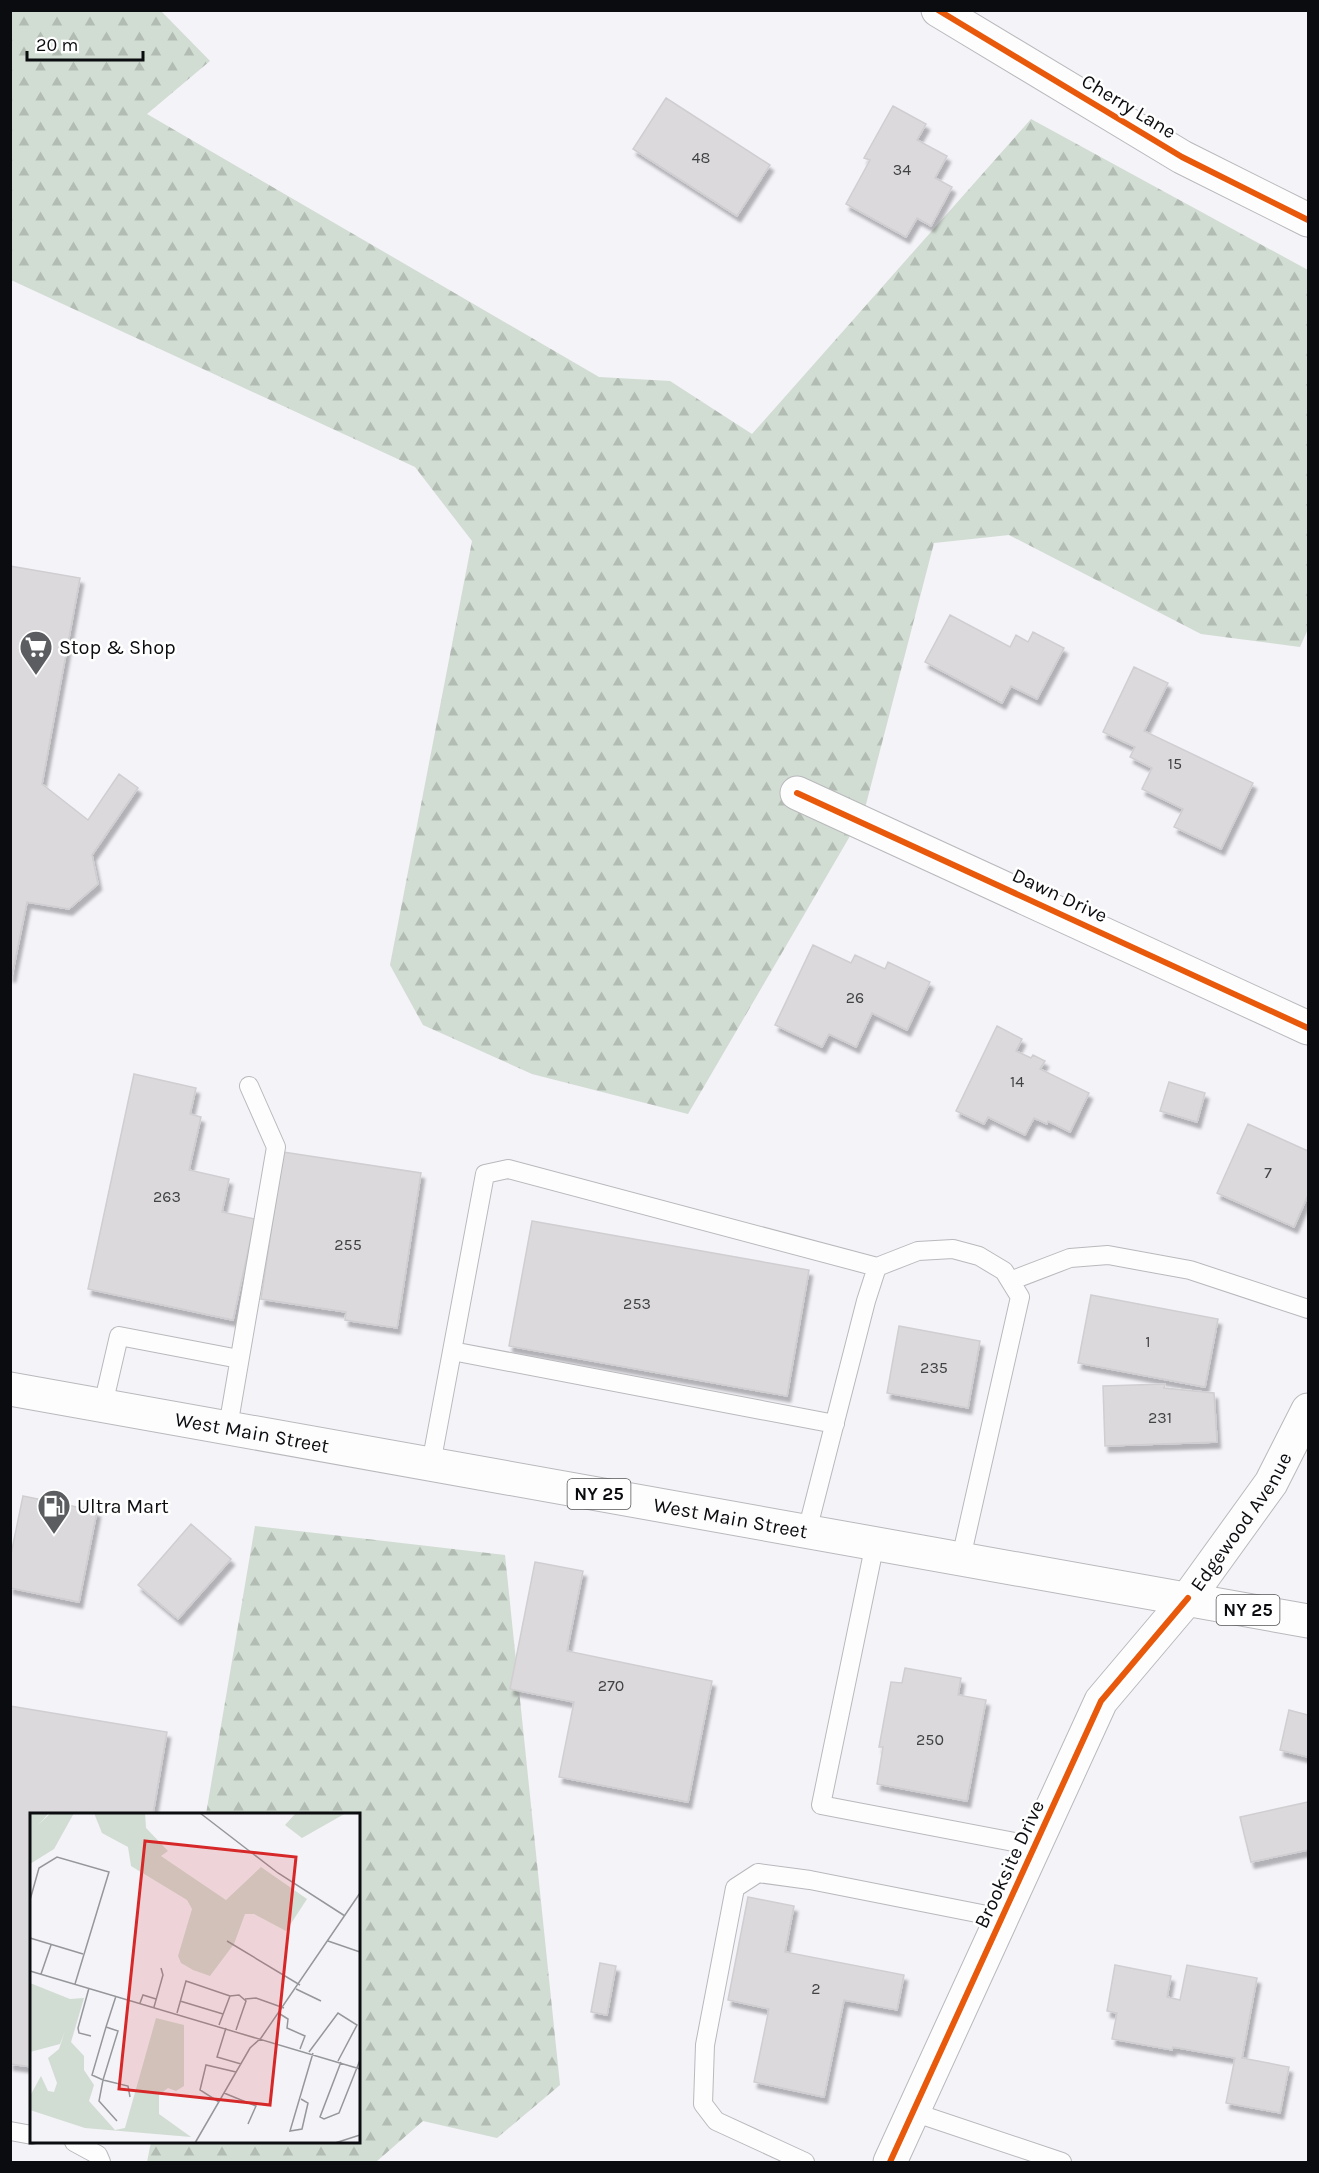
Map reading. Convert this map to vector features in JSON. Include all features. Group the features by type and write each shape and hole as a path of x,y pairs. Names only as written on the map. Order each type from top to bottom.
{"street":[{"name":"Cherry Lane","path":"938,10 1182,157 1308,220"},
{"name":"Dawn Drive","path":"797,793 1308,1028"},
{"name":"West Main Street","path":"10,1389 1308,1621"},
{"name":"Edgewood Avenue","path":"1188,1598 1271,1483 1308,1410"},
{"name":"Brooksite Drive","path":"890,2163 1101,1701 1188,1598"}],"lane":[{"path":"228,1427 276,1147 249,1086"},
{"path":"431,1464 485,1174 508,1168 877,1267 918,1251 953,1249 979,1256 1004,1271 1020,1297 961,1558"},
{"path":"1010,1281 1070,1258 1108,1255 1190,1270 1308,1309"},
{"path":"807,1530 866,1301 877,1267"},
{"path":"103,1405 118,1336 239,1359"},
{"path":"452,1351 834,1424"},
{"path":"875,1543 821,1805 1035,1846"},
{"path":"805,2163 716,2121 703,2104 705,2044 735,1888 758,1873 810,1880 1002,1918"},
{"path":"913,2112 1062,2163"},
{"path":"10,2131 30,2134"},
{"path":"76,2143 98,2155 101,2163"}],"green space":[{"path":"11,11 161,11 210,61 147,114 599,377 670,381 752,434 1031,119 1308,270 1308,629 1300,647 1201,634 1009,535 934,543 864,812 688,1114 532,1074 423,1025 390,965 472,541 415,467 11,280"},
{"path":"255,1526 505,1555 560,2085 497,2138 423,2121 376,2162 147,2162 151,2143 360,2143 360,1813 206,1813"}],"building":[{"path":"666,98 770,165 737,216 633,149"},
{"path":"893,106 926,124 917,140 947,156 935,178 952,187 931,226 917,218 906,237 846,204 870,160 864,158"},
{"name":"Stop & Shop","path":"10,566 80,578 42,784 88,820 119,774 138,788 92,855 98,884 69,909 27,902 12,976 10,976"},
{"path":"950,615 1010,647 1016,635 1028,642 1033,632 1064,648 1037,699 1011,686 1002,703 925,662"},
{"path":"1134,667 1168,683 1144,731 1253,783 1221,849 1174,827 1183,809 1142,789 1152,768 1130,757 1135,747 1103,732"},
{"path":"813,945 851,963 855,955 885,969 888,962 930,982 907,1030 872,1013 856,1047 829,1034 822,1047 775,1025"},
{"path":"997,1026 1022,1039 1016,1051 1045,1061 1040,1069 1089,1093 1070,1132 1048,1121 1047,1124 1034,1118 1025,1135 988,1117 984,1124 956,1111"},
{"path":"134,1074 196,1088 190,1114 201,1117 189,1170 229,1179 222,1212 255,1219 233,1320 88,1289"},
{"path":"1169,1082 1205,1093 1197,1122 1160,1111"},
{"path":"1248,1124 1308,1151 1308,1195 1294,1227 1217,1193"},
{"path":"283,1152 421,1173 397,1328 345,1320 346,1312 261,1299"},
{"path":"532,1221 809,1270 787,1396 509,1346"},
{"path":"1091,1295 1218,1319 1205,1387 1078,1363"},
{"path":"899,1326 980,1341 968,1408 887,1393"},
{"path":"1165,1384 1164,1388 1214,1393 1217,1442 1105,1446 1103,1386"},
{"name":"Ultra Mart","path":"23,1496 97,1511 79,1602 10,1588 10,1559"},
{"path":"191,1524 231,1559 178,1619 138,1585"},
{"path":"535,1562 583,1571 567,1651 712,1681 688,1802 559,1777 574,1702 510,1689"},
{"path":"905,1668 961,1678 958,1695 986,1700 967,1801 877,1784 883,1747 879,1747 891,1682 902,1683"},
{"path":"10,1706 167,1732 153,1813 30,1813 30,2067 10,2064"},
{"path":"1289,1710 1308,1715 1308,1757 1280,1750"},
{"path":"1308,1802 1308,1850 1251,1862 1240,1817"},
{"path":"748,1897 794,1906 785,1952 904,1975 897,2010 844,2000 824,2097 754,2082 769,2009 728,2000"},
{"path":"600,1963 616,1966 607,2015 591,2012"},
{"path":"1115,1965 1171,1976 1167,1997 1180,2000 1187,1965 1257,1978 1242,2058 1289,2067 1280,2113 1226,2103 1235,2058 1112,2039 1117,2013 1107,2011"}],"cycle path":[{"path":"938,10 1182,157 1308,220"},
{"path":"797,793 1308,1028"},
{"path":"890,2162 1101,1701 1188,1598"}],"place":[{"name":"Stop & Shop","path":"36,676"},
{"name":"Ultra Mart","path":"54,1535"}]}
